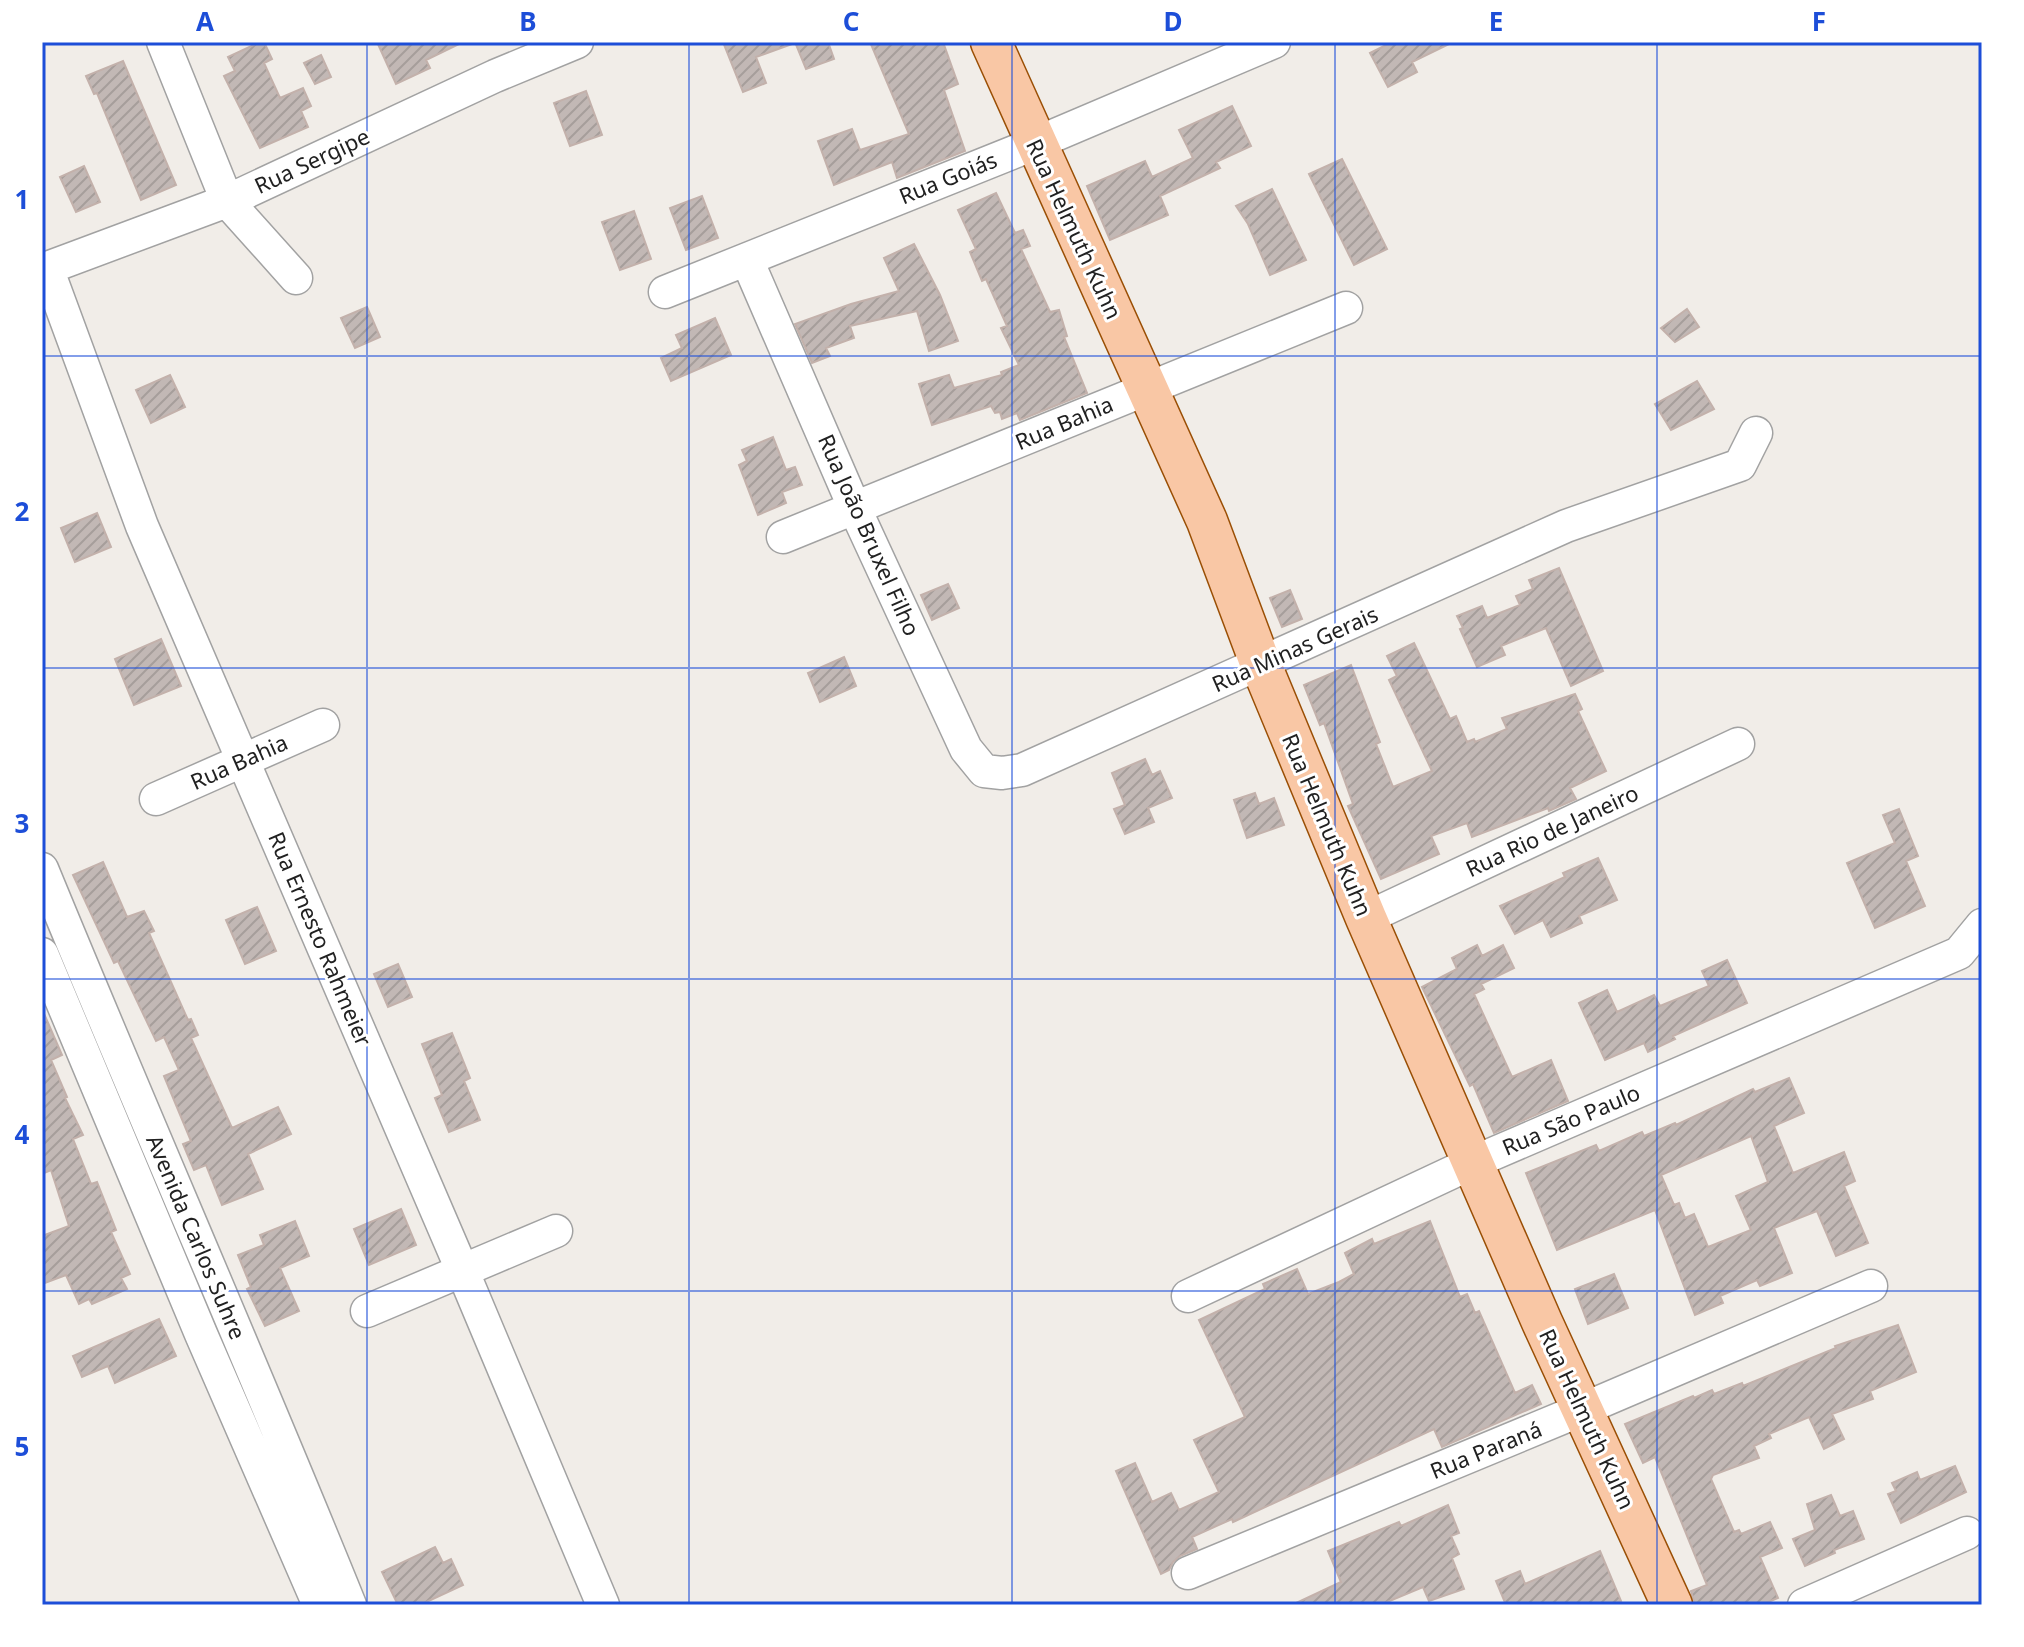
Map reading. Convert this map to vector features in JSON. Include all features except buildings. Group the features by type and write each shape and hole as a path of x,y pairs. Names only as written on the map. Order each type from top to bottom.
{"main road":[{"name":"Rua Helmuth Kuhn","path":"991,42 1034,144 1207,521 1261,665 1366,918 1581,1410 1672,1605"}],"street":[{"path":"163,42 227,201 296,278"},
{"name":"Rua Sergipe","path":"45,269 227,201 495,76 577,42"},
{"name":"Rua Goiás","path":"665,292 1034,144 1274,42"},
{"name":"Rua João Bruxel Filho","path":"747,260 855,509 966,749 984,771 1002,773 1022,770"},
{"name":"Rua Ernesto Rahmeier","path":"45,269 142,526 603,1605"},
{"name":"Rua Bahia","path":"783,537 1346,308"},
{"name":"Rua Minas Gerais","path":"1022,770 1566,526 1740,465 1756,433"},
{"name":"Rua Bahia","path":"156,799 323,725"},
{"name":"Rua Rio de Janeiro","path":"1366,918 1738,744"},
{"name":"Avenida Carlos Suhre","path":"42,869 350,1605"},
{"name":"Rua São Paulo","path":"1188,1296 1474,1162 1959,953 1982,925"},
{"name":"Avenida Carlos Suhre","path":"42,954 319,1605"},
{"path":"367,1311 556,1231"},
{"name":"Rua Paraná","path":"1188,1573 1871,1286"},
{"path":"216,1368 247,1355"},
{"path":"1804,1605 1967,1533"}]}
